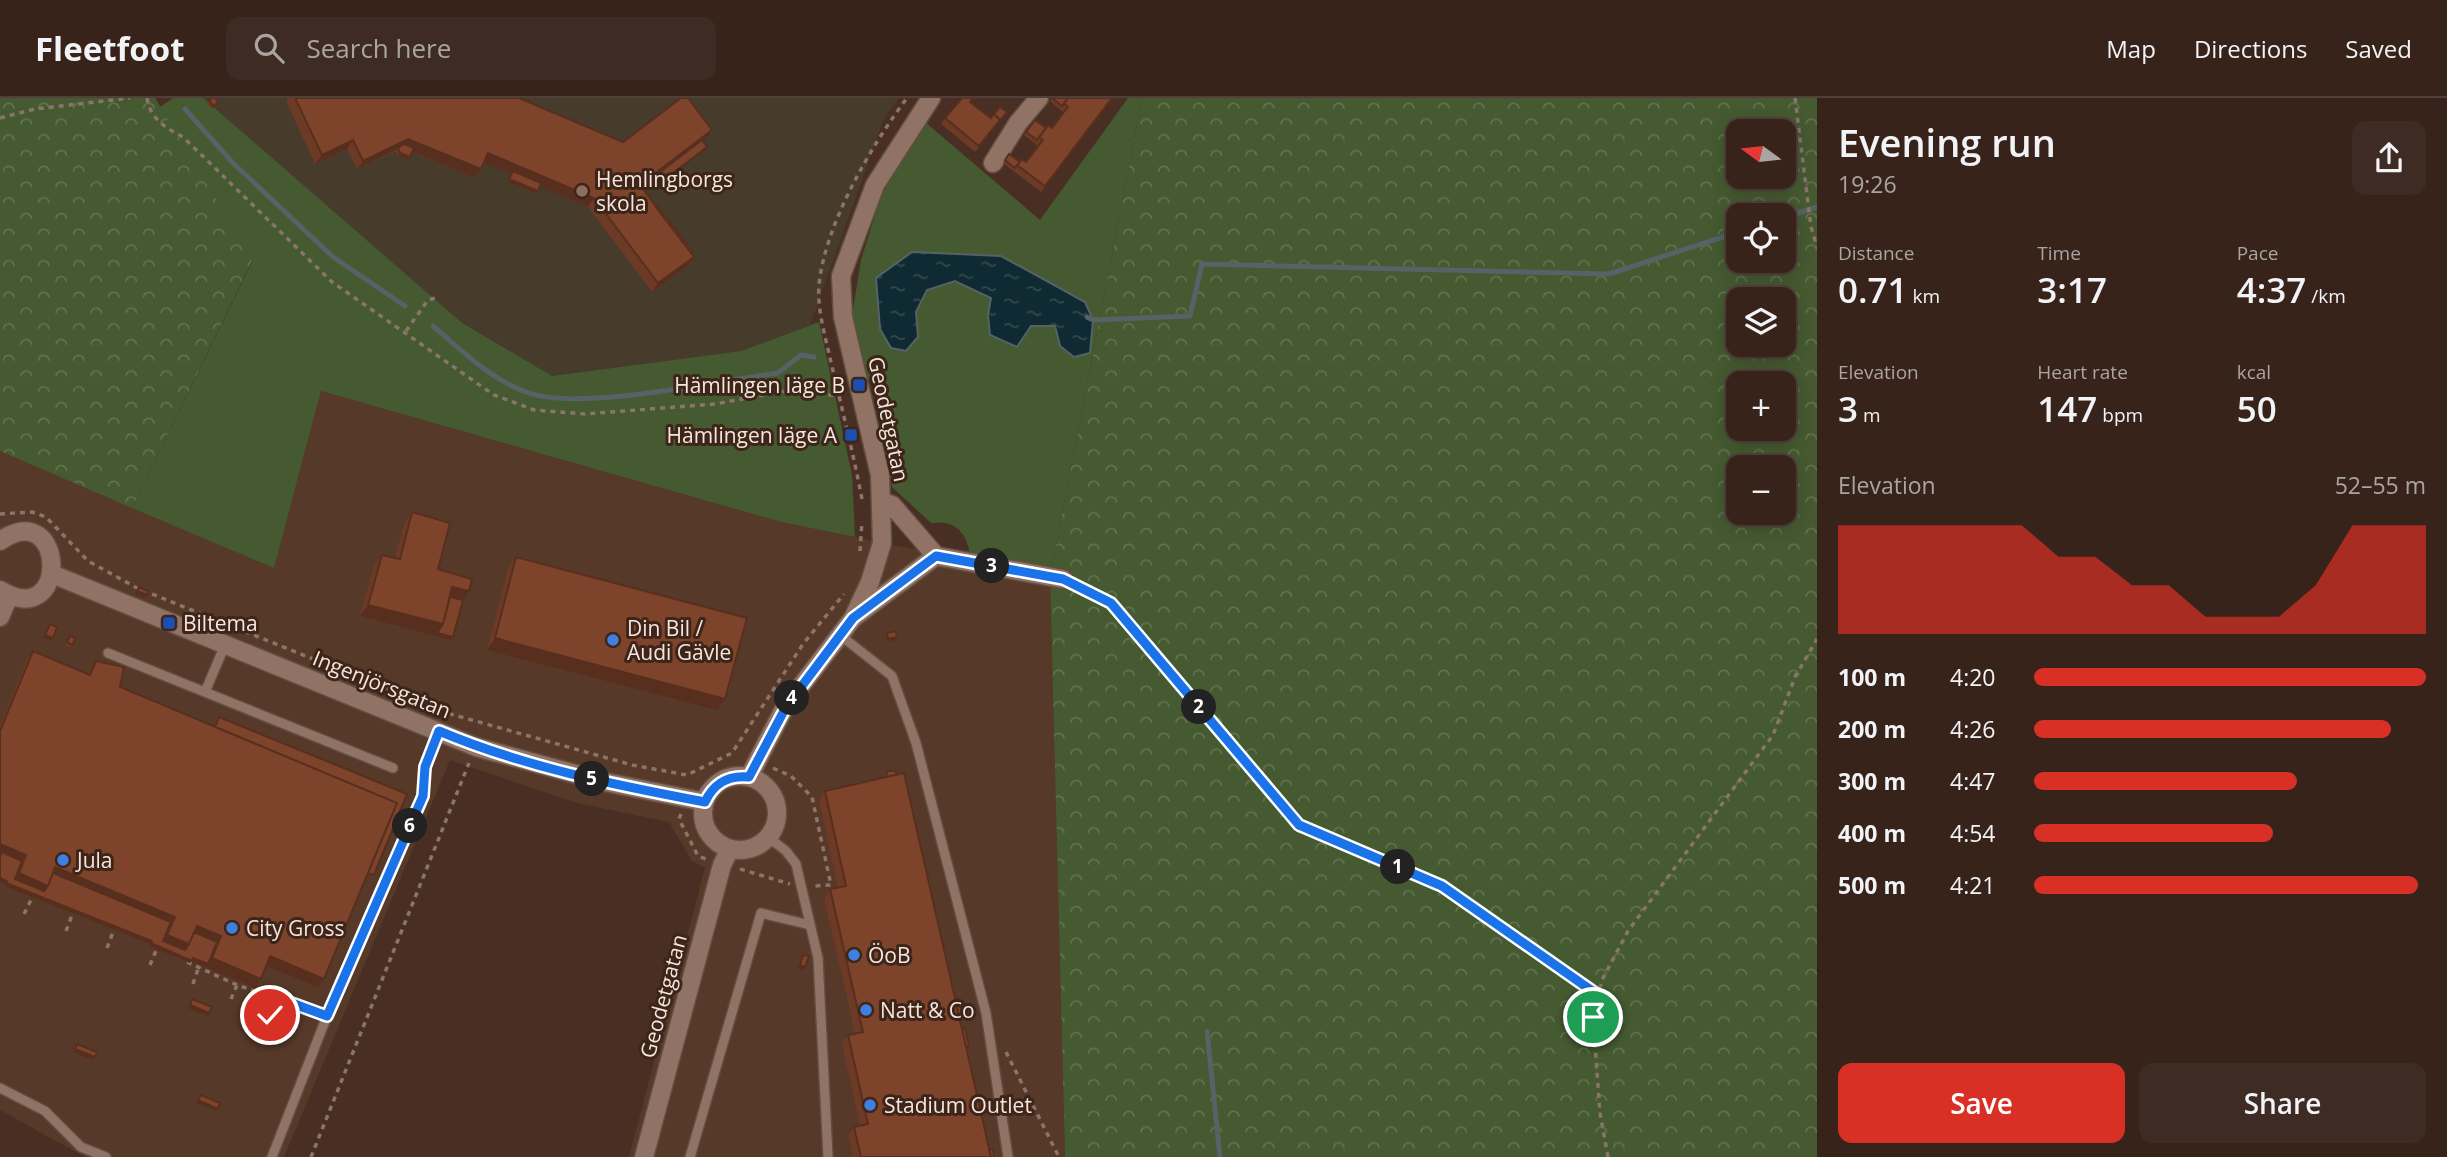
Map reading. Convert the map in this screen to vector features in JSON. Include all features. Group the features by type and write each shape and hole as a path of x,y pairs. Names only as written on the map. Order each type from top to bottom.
{"street":[{"name":"Geodetgatan","path":"752,769 786,707 853,618 870,582 882,543 883,502 880,475 843,317 841,276 875,185 931,98"},
{"path":"993,163 1018,123 1039,98"},
{"path":"883,502 892,505 936,556 1063,579"},
{"path":"0,541 17,533 38,537 51,553 52,574 48,584 30,596 5,593 0,617"},
{"path":"853,618 936,556"},
{"name":"Ingenjörsgatan","path":"52,574 475,747 605,782 705,802"},
{"path":"752,769 773,797 777,818 768,837 751,849 730,849 711,835 703,814 705,802 718,784 752,769"},
{"name":"Geodetgatan","path":"644,1157 722,865 730,849"}],"lane":[{"path":"839,635 892,676 916,743 986,1013 1008,1157"},
{"path":"205,692 225,645"},
{"path":"108,653 393,768"},
{"path":"272,1157 327,1016 423,796 425,767 439,731"},
{"path":"768,837 786,851 796,864 818,958 828,1157"},
{"path":"690,1157 761,913 810,925"},
{"path":"0,1088 45,1111 81,1147 106,1157"}],"path":[{"path":"0,118 35,109 130,98"},
{"path":"147,98 149,109 162,126 183,137 332,282 406,331 494,395 534,410 598,413 715,404 791,390 839,396"},
{"path":"864,507 821,318 819,285 827,251 854,180 876,139 907,98"},
{"path":"1795,98 1811,227 1817,247"},
{"path":"406,331 428,300 439,297"},
{"path":"0,514 32,512 46,517 88,561 137,588 447,713 632,765 687,775 732,753 803,643 849,588"},
{"path":"859,562 862,521"},
{"path":"1063,579 1111,603 1299,825 1442,886 1598,995"},
{"path":"1608,1157 1600,1113 1593,1017 1602,980 1628,931 1773,735 1796,677 1817,639"},
{"path":"311,1157 475,747"},
{"path":"732,753 752,769 791,776 812,797 831,885 802,887"},
{"path":"25,890 44,898"},
{"path":"24,914 34,894"},
{"path":"64,906 84,914"},
{"path":"66,931 74,910"},
{"path":"105,922 125,932"},
{"path":"107,948 115,927"},
{"path":"147,942 168,952"},
{"path":"150,965 158,946"},
{"path":"178,957 237,985 327,1016"},
{"path":"193,984 199,968"},
{"path":"231,999 237,985"},
{"path":"270,1015 278,998"},
{"path":"1004,1049 1059,1157"}],"shaded area":[{"name":"Hemlingborgs skola","path":"203,98 899,98 884,118 810,325 741,351 552,376 465,326 389,263"},
{"path":"321,391 781,522 1050,577 1065,1157 629,1157 705,868 692,861 669,822 577,803 450,760 284,1157 85,1157 0,1110 0,451 274,568"}],"green space":[{"path":"0,98 155,98 253,259 132,508 0,451"},
{"path":"173,98 203,98 462,323 552,376 741,351 819,322 852,475 855,537 781,522 321,391 274,568 132,508 253,260 160,107"},
{"path":"1128,98 1142,98 1050,577 972,563 965,538 956,527 931,523 892,487 873,379 864,383 852,316 861,260 881,196 925,122 1040,220","holes":["912,252 1093,320 1090,353 1073,357 1060,346 1056,326 1031,325 988,315 992,298 955,281 927,290 916,312"]},
{"path":"1142,98 1817,98 1817,1157 1065,1157 1050,577"}],"water":[{"path":"912,252 1001,256 1085,302 1093,320 1090,353 1074,357 1060,346 1055,326 1031,326 1017,347 990,335 988,315 991,298 955,281 927,290 916,312 918,337 906,351 891,348 880,329 876,278"}],"building":[{"path":"212,98 219,102 213,106 209,100"},
{"path":"295,98 519,98 623,142 681,98 688,98 712,130 640,185 694,257 658,283 594,198 488,153 481,169 408,139 363,161 353,140 322,155"},
{"path":"962,98 973,98 970,102 991,118 994,114 1000,120 979,146 945,118"},
{"path":"1052,98 1068,98 1062,106"},
{"path":"1068,98 1112,98 1045,186 1017,165 1022,159 1026,162 1043,140 1039,137 1048,125 1052,128 1068,107 1064,103"},
{"path":"1000,107 1007,112 998,123 1000,120 994,114"},
{"path":"1035,120 1046,128 1037,140 1026,132"},
{"path":"702,140 707,147 661,182 656,175"},
{"path":"404,144 414,148 410,157 400,153 398,148"},
{"path":"1009,154 1020,162 1015,168 1005,160"},
{"path":"513,171 541,183 538,191 509,179"},
{"path":"658,206 693,252 691,253 656,207"},
{"path":"412,512 450,523 438,569 472,579 469,591 452,587 443,624 368,605 382,555 400,559"},
{"name":"Din Bil / Audi Gävle","path":"516,557 747,618 725,699 495,638"},
{"path":"139,587 148,591 147,595 137,591"},
{"path":"450,597 463,600 453,637 437,633 443,624"},
{"path":"50,624 57,627 53,638 45,635"},
{"path":"896,631 897,637 888,639 887,633"},
{"path":"70,636 76,638 72,645 67,642"},
{"path":"33,651 90,675 96,661 124,667 120,687 397,803 324,979 270,956 261,979 212,958 221,936 197,926 189,944 167,935 175,917 55,867 48,886 19,873 26,855 0,844 0,731"},
{"path":"219,717 407,794 374,875 368,873 397,803 215,727"},
{"path":"887,771 896,771 896,775 886,777"},
{"path":"904,773 991,1157 861,1157 854,1127 868,1124 848,1035 863,1032 830,889 846,886 825,791"},
{"path":"2,852 22,861 15,879 44,891 53,873 171,922 163,941 185,950 194,932 217,942 208,964 193,958 192,961 151,943 152,941 6,883 7,881 0,878"},
{"path":"803,955 809,956 805,967 800,965"},
{"path":"958,998 963,1016 959,1017 955,999"},
{"path":"192,999 212,1007 209,1013 190,1005"},
{"path":"965,1028 969,1046 966,1047 962,1029"},
{"path":"77,1044 97,1052 95,1057 75,1049"},
{"path":"201,1095 220,1103 218,1109 198,1100"}],"waterway":[{"path":"185,109 232,162 333,257 405,306"},
{"path":"1796,214 1817,207"},
{"path":"1087,317 1093,320 1190,316 1202,264 1609,274 1726,236"},
{"path":"433,326 502,381 529,393 552,398 615,397 687,388 778,373 801,355 814,357"},
{"path":"1207,1031 1220,1157"}],"place":[{"name":"Hemlingborgs skola","path":"582,191"},
{"name":"Hämlingen läge B","path":"859,385"},
{"name":"Hämlingen läge A","path":"851,435"},
{"name":"Biltema","path":"169,623"},
{"name":"Din Bil / Audi Gävle","path":"613,640"},
{"name":"Jula","path":"63,860"},
{"name":"City Gross","path":"232,928"},
{"name":"ÖoB","path":"854,955"},
{"name":"Natt & Co","path":"866,1010"},
{"name":"Stadium Outlet","path":"870,1105"}],"route":[{"path":"270,1015 278,998 327,1016 423,796 425,767 439,731 475,747 551,769 705,802 718,784 738,776 749,777 755,760 786,707 853,618 862,614 936,556 1063,579 1111,603 1299,825 1442,886 1598,995 1593,1017"}]}
